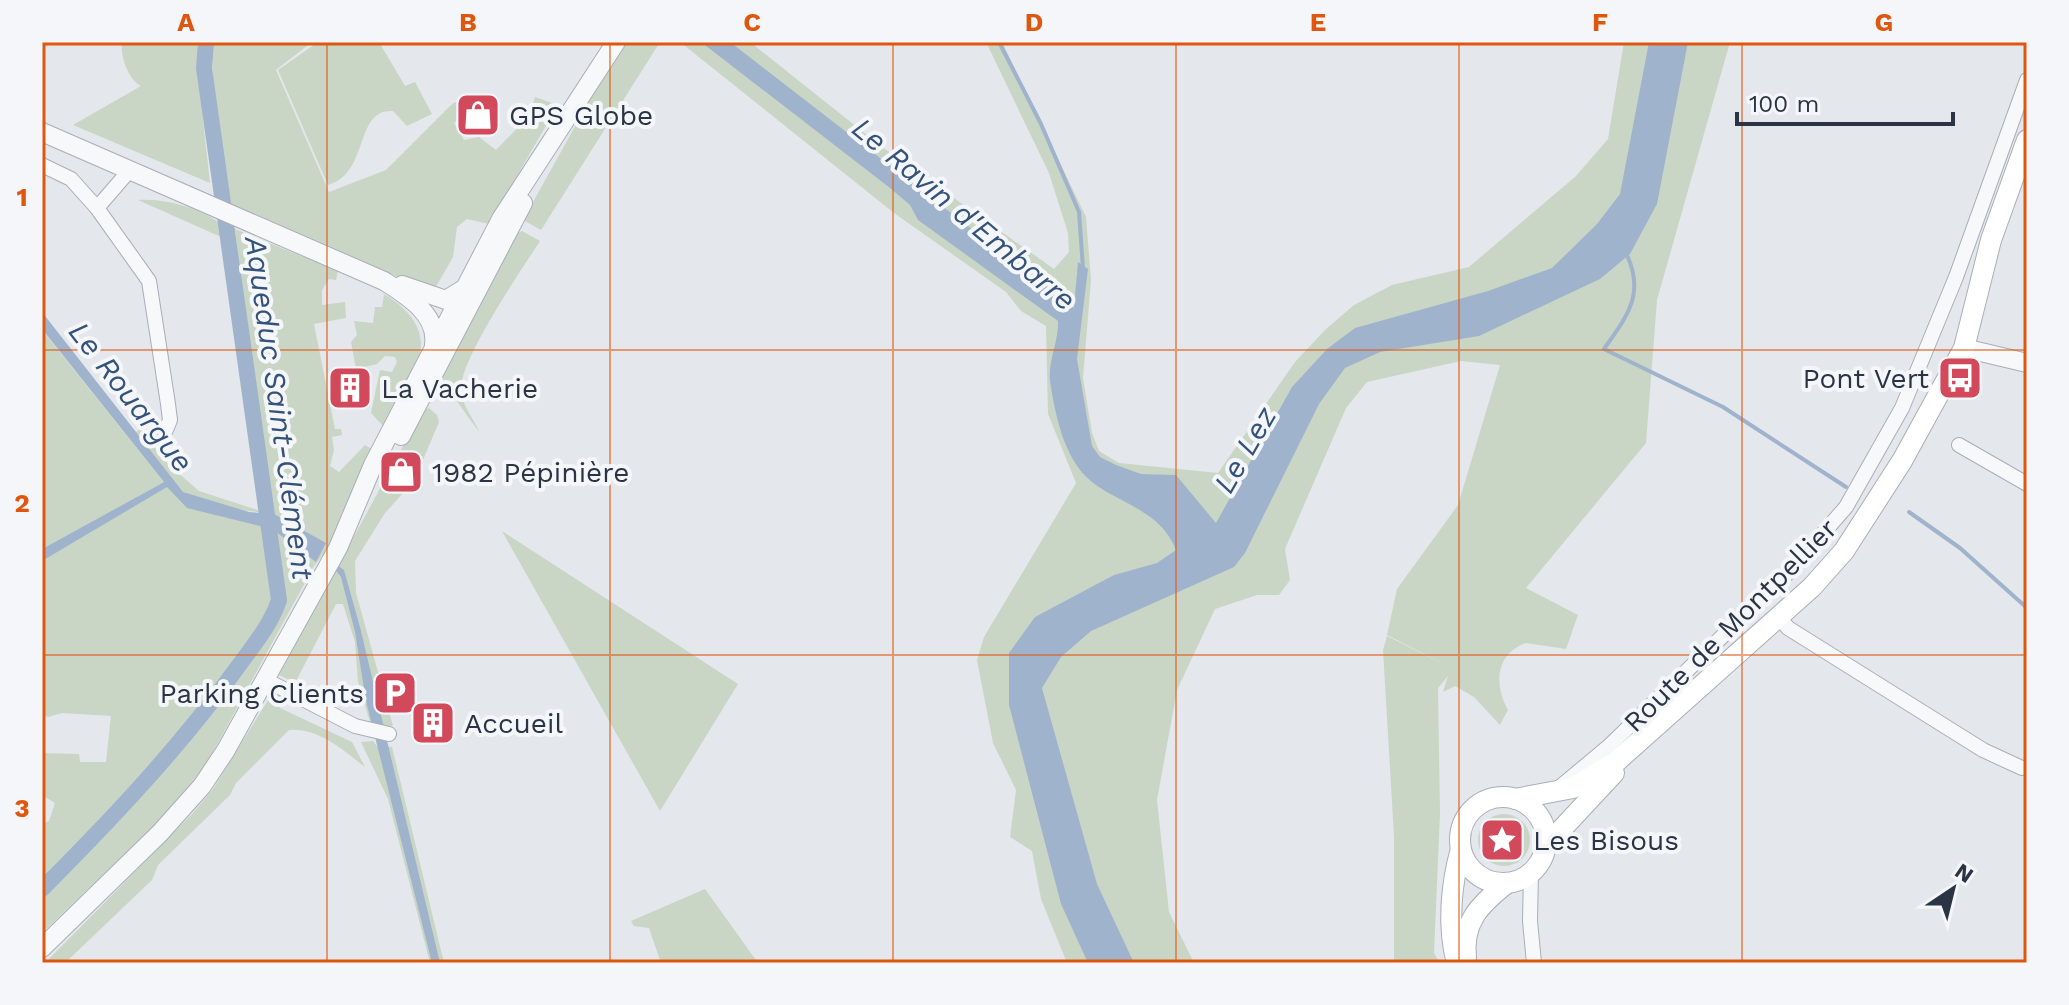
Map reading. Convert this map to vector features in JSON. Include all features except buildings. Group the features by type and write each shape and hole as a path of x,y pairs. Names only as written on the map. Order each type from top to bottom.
{"main road":[{"name":"Route de Montpellier","path":"1546,846 1655,731 1779,617 1844,551 1902,461 1964,348 1991,240 2027,140"},
{"name":"Route de Montpellier","path":"1515,799 1551,795 1602,773 1655,731"},
{"path":"1457,963 1452,919 1454,873 1461,849 1463,825 1479,805 1503,797 1515,799 1536,812 1542,822 1546,846 1542,859 1531,873 1507,883 1480,905 1470,919 1464,940 1467,963"},
{"path":"1461,849 1465,860 1482,878 1507,883"}],"street":[{"path":"581,92 603,42"},
{"path":"42,948 160,833 202,786 338,548 364,483 433,347 454,319 557,131 616,42"},
{"name":"Route de Montpellier","path":"1551,795 1608,747 1818,544 1846,507 1902,408 1956,277 2027,80"},
{"path":"349,524 439,366 464,287 523,180 557,131"},
{"path":"42,132 373,275 454,319"},
{"path":"42,165 71,179 97,208 149,281 170,420 165,432"},
{"path":"97,208 129,171"},
{"path":"428,304 451,300 464,287"},
{"path":"428,304 434,330 433,347"},
{"path":"1964,348 2027,363"},
{"path":"1959,445 2027,484"},
{"path":"1779,617 1788,628 1929,716 2022,768"},
{"path":"264,679 373,732 389,734"},
{"path":"1531,873 1530,921 1534,963"}],"green space":[{"path":"122,42 201,42 203,120 210,183 73,125 141,86 126,67"},
{"path":"211,42 312,42 276,70 329,192 386,170 452,104 466,97 474,109 454,123 464,140 479,137 496,150 530,115 535,97 558,105 489,224 467,219 457,227 453,257 433,292 230,204 215,118"},
{"path":"318,42 379,42 405,86 415,82 432,114 407,126 393,111 381,113 366,130 350,168 341,178 328,185 278,70"},
{"path":"622,42 660,42 541,230 523,220"},
{"path":"680,42 750,42 882,147 1054,269 1069,252 1068,233 1049,173 986,42 1002,42 1086,217 1091,280 1083,378 1092,433 1099,451 1119,463 1218,473 1295,362 1354,305 1392,285 1469,267 1576,176 1608,139 1624,42 1730,42 1657,300 1646,443 1526,588 1578,615 1566,649 1526,643 1508,655 1503,662 1499,681 1508,710 1500,725 1474,697 1455,686 1443,692 1448,676 1438,688 1440,813 1434,953 1440,963 1394,963 1394,836 1383,650 1387,636 1451,668 1387,635 1397,589 1458,505 1500,365 1461,361 1367,382 1346,408 1285,549 1290,580 1279,595 1257,595 1215,609 1177,690 1157,800 1169,912 1194,963 1067,963 1041,899 1032,851 1010,837 1016,790 993,743 977,660 984,637 1076,483 1048,414 1046,326 1021,311 1006,292 894,213"},
{"path":"138,200 162,201 199,211 229,231 269,509 260,509 221,237"},
{"path":"235,229 338,271 336,280 329,279 322,290 322,305 345,302 346,318 314,324 335,429 341,429 342,435 332,437 334,450 330,466 339,472 365,445 375,451 332,543 314,566 206,765 162,818 42,933 42,824 49,821 55,803 42,795 42,753 79,754 80,762 106,762 111,716 62,713 48,717 42,714 42,557 168,485 185,504 271,525 272,504"},
{"path":"522,231 540,241 480,338 463,377 462,396 479,432 451,393 444,400 439,385 516,234"},
{"path":"384,294 404,309 416,325 421,341 415,374 386,429 371,413 380,370 392,372 397,362 395,357 385,356 377,364 356,369 351,342 357,335 354,321 373,323 375,307 382,307"},
{"path":"42,330 164,482 42,549"},
{"path":"429,408 437,415 439,422 414,481 385,513 355,561 356,593 393,726 371,726 358,681 355,642 343,604 336,604 295,683 279,675 422,411"},
{"path":"140,429 168,464 199,491 267,513 238,510 182,493 136,432"},
{"path":"502,531 738,684 660,811"},
{"path":"273,692 283,696 280,708 352,742 365,767 320,736 289,730 236,783 230,795 158,865 152,880 65,963 45,963 192,814 213,789"},
{"path":"373,741 377,746 392,747 444,963 430,963 388,799 361,742"},
{"path":"1504,814 1522,822 1530,840 1522,858 1504,866 1486,858 1478,840 1486,822"},
{"path":"705,889 759,963 661,963 649,928 634,926 631,921"}],"water":[{"path":"701,42 730,42 1074,308 1078,262 1088,269 1077,359 1092,446 1100,457 1141,474 1176,475 1216,523 1292,387 1327,349 1355,328 1488,291 1552,268 1597,224 1620,194 1649,42 1688,42 1657,204 1630,254 1600,279 1479,336 1380,352 1345,368 1319,404 1245,553 1234,567 1091,631 1061,657 1042,688 1097,884 1134,963 1088,963 1061,904 1009,705 1009,653 1035,617 1114,575 1157,563 1176,550 1161,526 1151,517 1092,482 1074,462 1058,422 1050,381 1058,321 918,220 910,205 890,188"},
{"path":"42,312 183,492 249,512 274,514 326,543 316,562 272,529 187,508 167,487 42,561 42,549 164,482 42,329"},
{"path":"336,564 344,570 360,627 440,963 432,963 366,701 355,632 341,577 334,568"}],"waterway":[{"name":"Aqueduc Saint-Clément","path":"42,889 119,810 192,726 261,636 279,600 204,68 206,42"},
{"path":"999,42 1041,124 1079,212 1083,269"},
{"path":"1626,253 1632,268 1634,293 1626,315 1604,349 1723,407 1846,487"},
{"path":"1909,512 1960,548 2027,608"}],"place":[{"name":"GPS Globe","path":"478,115"},
{"name":"Pont Vert","path":"1960,378"},
{"name":"La Vacherie","path":"350,388"},
{"name":"1982 Pépinière","path":"401,472"},
{"name":"Parking Clients","path":"395,693"},
{"name":"Accueil","path":"433,723"},
{"name":"Les Bisous","path":"1502,840"}],"water label":[{"name":"Le Ravin d'Embarre","path":"964,214"},
{"name":"Le Rouargue","path":"131,397"},
{"name":"Le Lez","path":"1245,450"}]}
